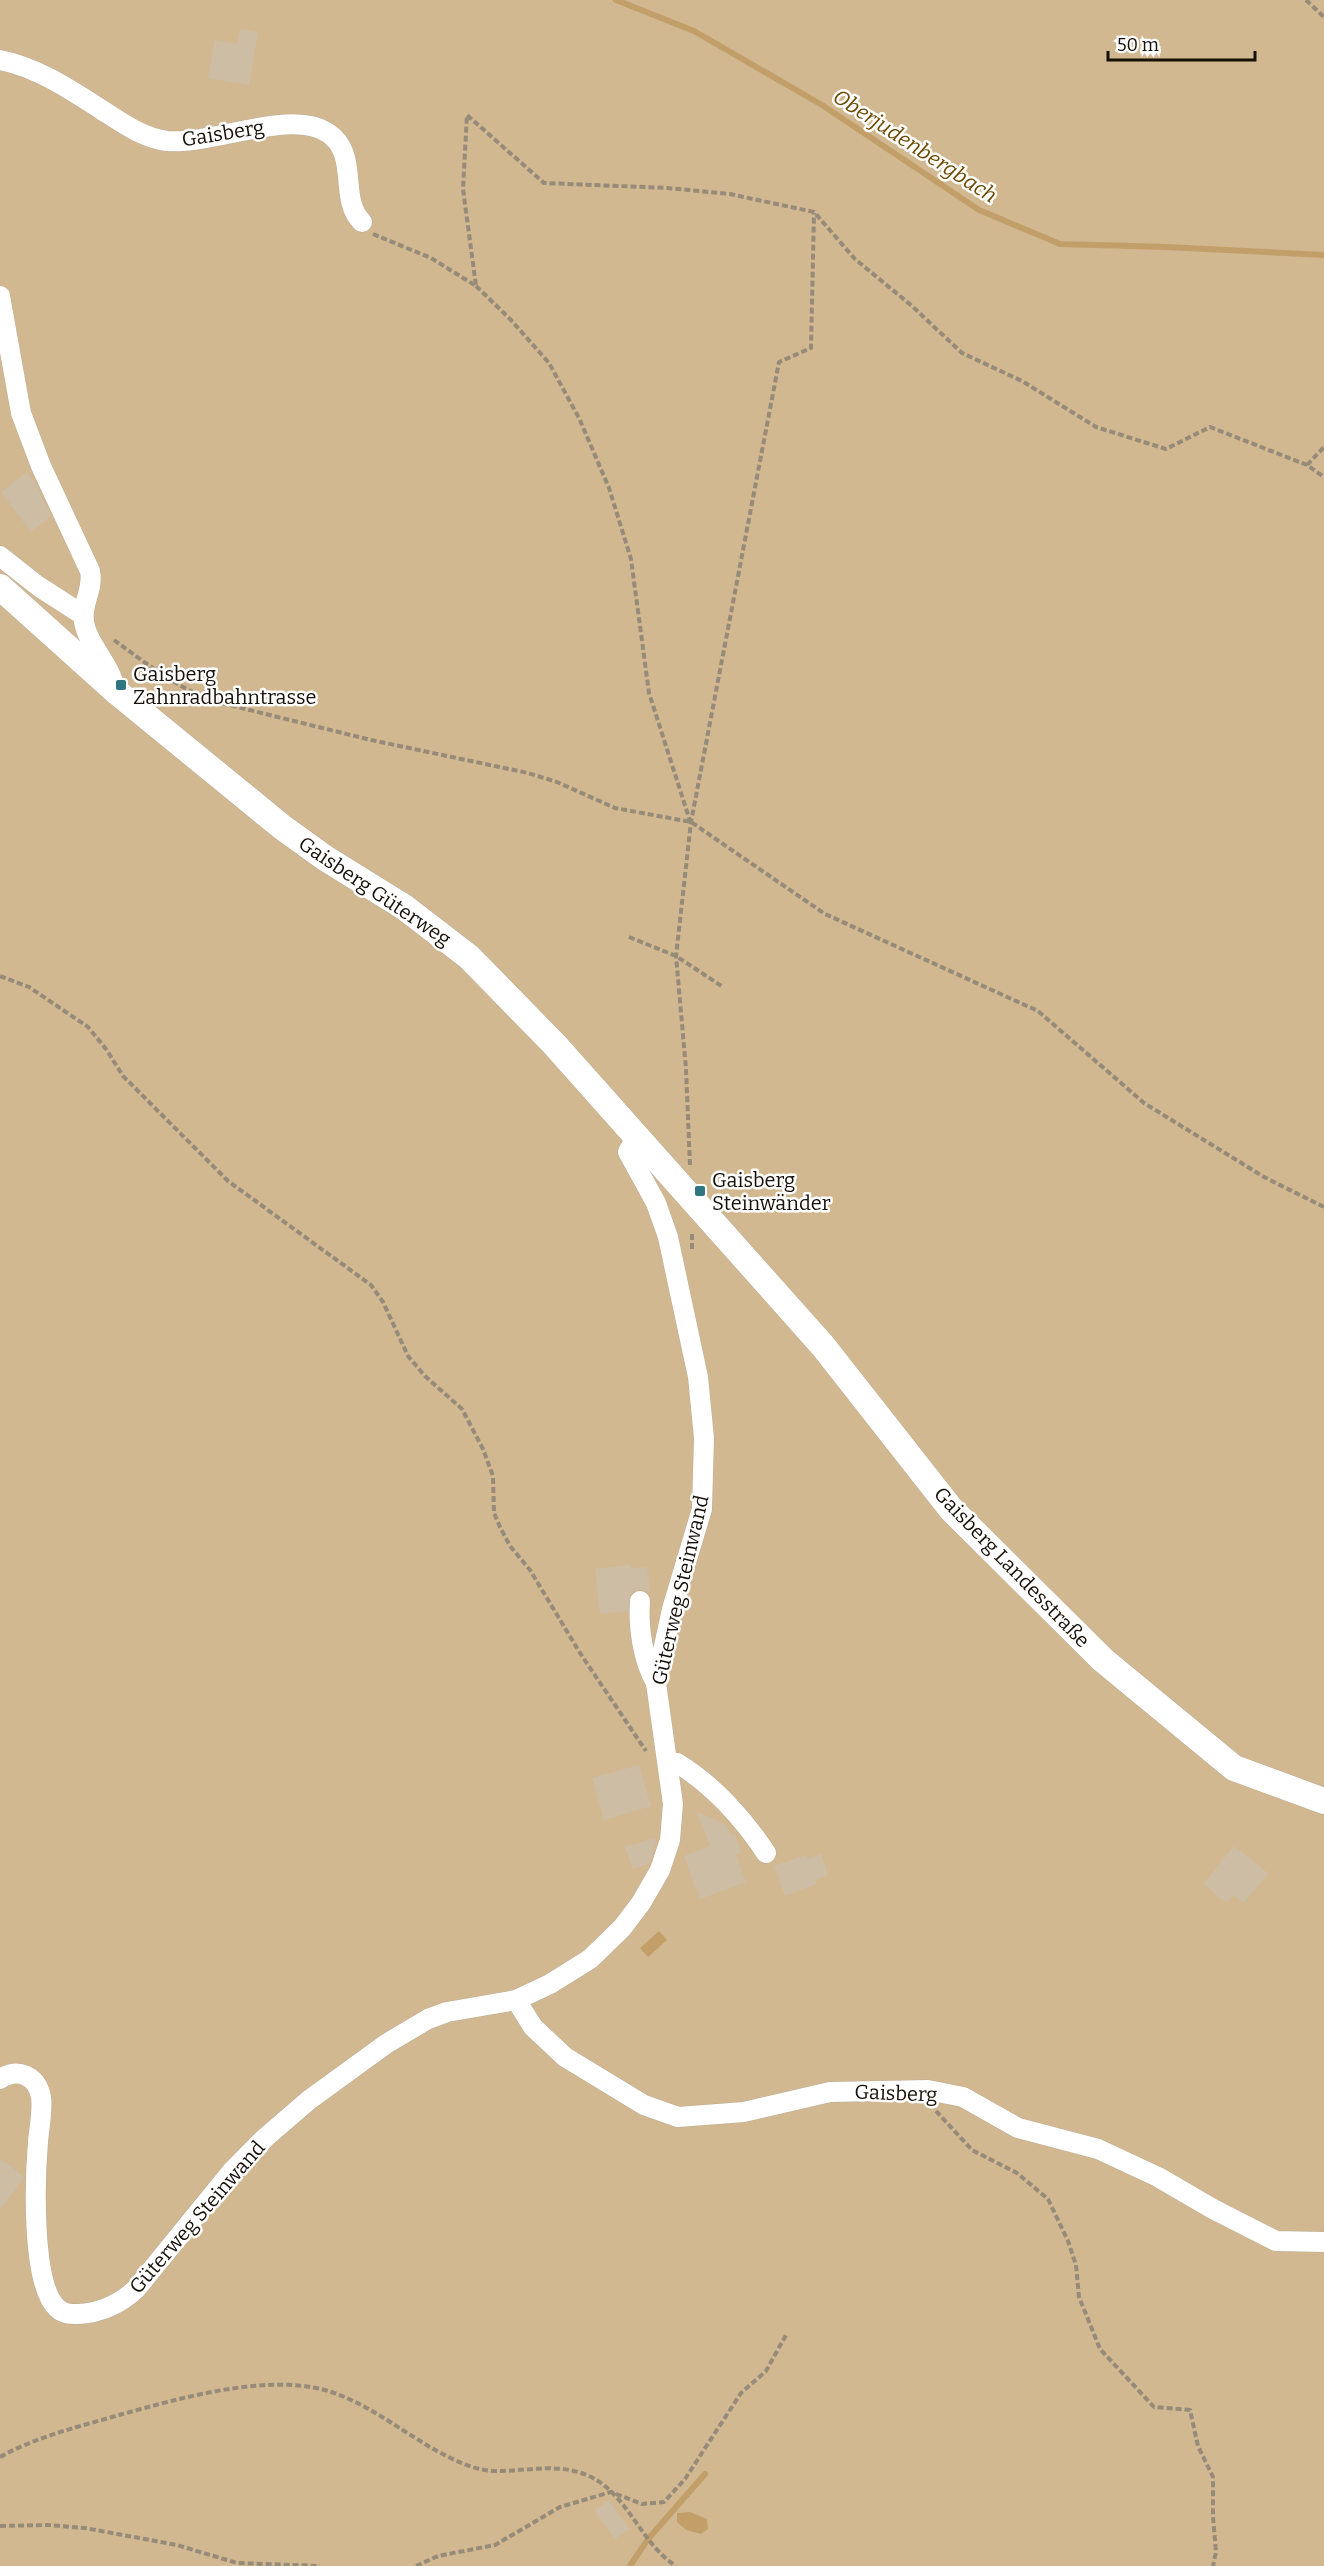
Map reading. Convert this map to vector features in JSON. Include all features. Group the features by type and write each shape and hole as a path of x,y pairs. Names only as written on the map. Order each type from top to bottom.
{"main road":[{"name":"Gaisberg Güterweg","path":"0,587 21,609 116,691 282,827 325,858 404,907 469,957 555,1045 636,1138"},
{"path":"636,1138 686,1194"},
{"name":"Gaisberg Landesstraße","path":"686,1194 823,1346 951,1509 1104,1660 1234,1768 1324,1801"}],"street":[{"name":"Gaisberg","path":"0,60 43,75 131,129 164,140 215,138 283,124 316,126 338,140 345,156 352,205 355,215 362,222"},
{"path":"0,296 21,413 41,466 90,572 91,586 83,615 90,639 112,674 116,691"},
{"path":"0,556 38,586 83,615"},
{"name":"Güterweg Steinwand","path":"0,2079 13,2073 26,2075 32,2079 39,2091 41,2101 36,2199 37,2234 42,2270 55,2307 70,2314 90,2313 127,2298 248,2154 309,2100 407,2031 436,2016 516,2000 550,1984 590,1959 607,1945 641,1903 660,1870 670,1840 674,1804 656,1683 672,1609 702,1509 704,1438 698,1377 668,1237 656,1203 628,1152 636,1138"},
{"path":"640,1601 641,1631 649,1670 656,1683"},
{"path":"669,1770 677,1763 704,1784 745,1824 766,1853"},
{"name":"Gaisberg","path":"516,2000 533,2027 565,2057 635,2101 678,2117 744,2112 830,2092 928,2090 963,2097 1018,2128 1098,2149 1158,2177 1276,2241 1324,2242"}],"path":[{"path":"1306,0 1324,17"},
{"path":"476,286 463,189 467,115 544,183 668,188 730,194 814,212 855,259 912,306 962,353 1022,381 1096,427 1166,449 1210,427 1307,465 1324,477"},
{"path":"692,1257 686,1194 687,1070 676,956 691,822 779,363 812,348 814,212"},
{"path":"362,222 375,236 431,258 476,286 510,319 549,363 579,417 609,488 631,559 649,693 691,822"},
{"path":"1307,465 1324,447"},
{"path":"83,615 164,676 208,699 371,740 528,773 557,782 615,808 691,822 825,914 1038,1011 1144,1102 1263,1177 1324,1207"},
{"path":"629,937 676,956 723,987"},
{"path":"0,976 29,987 88,1027 106,1049 123,1076 228,1181 371,1285 391,1318 408,1356 425,1376 462,1409 483,1449 493,1476 494,1513 510,1546 530,1570 580,1653 656,1766 669,1770"},
{"path":"918,2090 972,2150 1017,2174 1048,2199 1068,2241 1076,2265 1079,2297 1100,2349 1154,2407 1190,2410 1198,2446 1213,2477 1216,2552 1213,2566"},
{"path":"0,2457 43,2436 188,2396 235,2389 299,2385 329,2391 350,2399 419,2441 475,2468 496,2470 552,2468 589,2476 611,2492 642,2504 664,2502 685,2479 741,2393 766,2371 786,2335"},
{"path":"416,2566 438,2556 495,2545 560,2507 611,2492"},
{"path":"611,2492 664,2558 676,2566"},
{"path":"0,2526 48,2525 85,2528 177,2545 237,2563 320,2566"}],"shaded area":[{"path":"0,0 1324,0 1324,2566 0,2566"},
{"path":"659,1931 667,1940 648,1957 640,1948"},
{"path":"690,2512 707,2519 708,2529 701,2534 686,2530 677,2522 677,2513"}],"building":[{"path":"240,29 258,32 249,85 208,78 215,40 237,44"},
{"path":"27,472 36,484 51,516 31,532 1,492"},
{"path":"630,1565 631,1568 647,1567 650,1591 640,1589 634,1591 630,1595 628,1611 600,1614 595,1569"},
{"path":"639,1765 651,1806 604,1820 592,1778"},
{"path":"697,1812 727,1825 730,1835 735,1834 741,1853 736,1855 746,1882 700,1899 684,1856 710,1846"},
{"path":"655,1838 656,1843 650,1863 633,1869 625,1847"},
{"path":"1234,1846 1268,1873 1244,1903 1234,1895 1227,1903 1203,1884"},
{"path":"821,1854 828,1875 815,1880 817,1884 785,1896 774,1866 806,1855 808,1859"},
{"path":"0,2158 24,2177 0,2210"},
{"path":"609,2500 629,2529 615,2539 595,2511"}],"waterway":[{"name":"Oberjudenbergbach","path":"616,0 694,31 822,105 979,210 1060,244 1324,255"},
{"path":"630,2566 648,2539 705,2474"}],"place":[{"name":"Gaisberg Zahnradbahntrasse","path":"121,685"},
{"name":"Gaisberg Steinwänder","path":"700,1191"}]}
